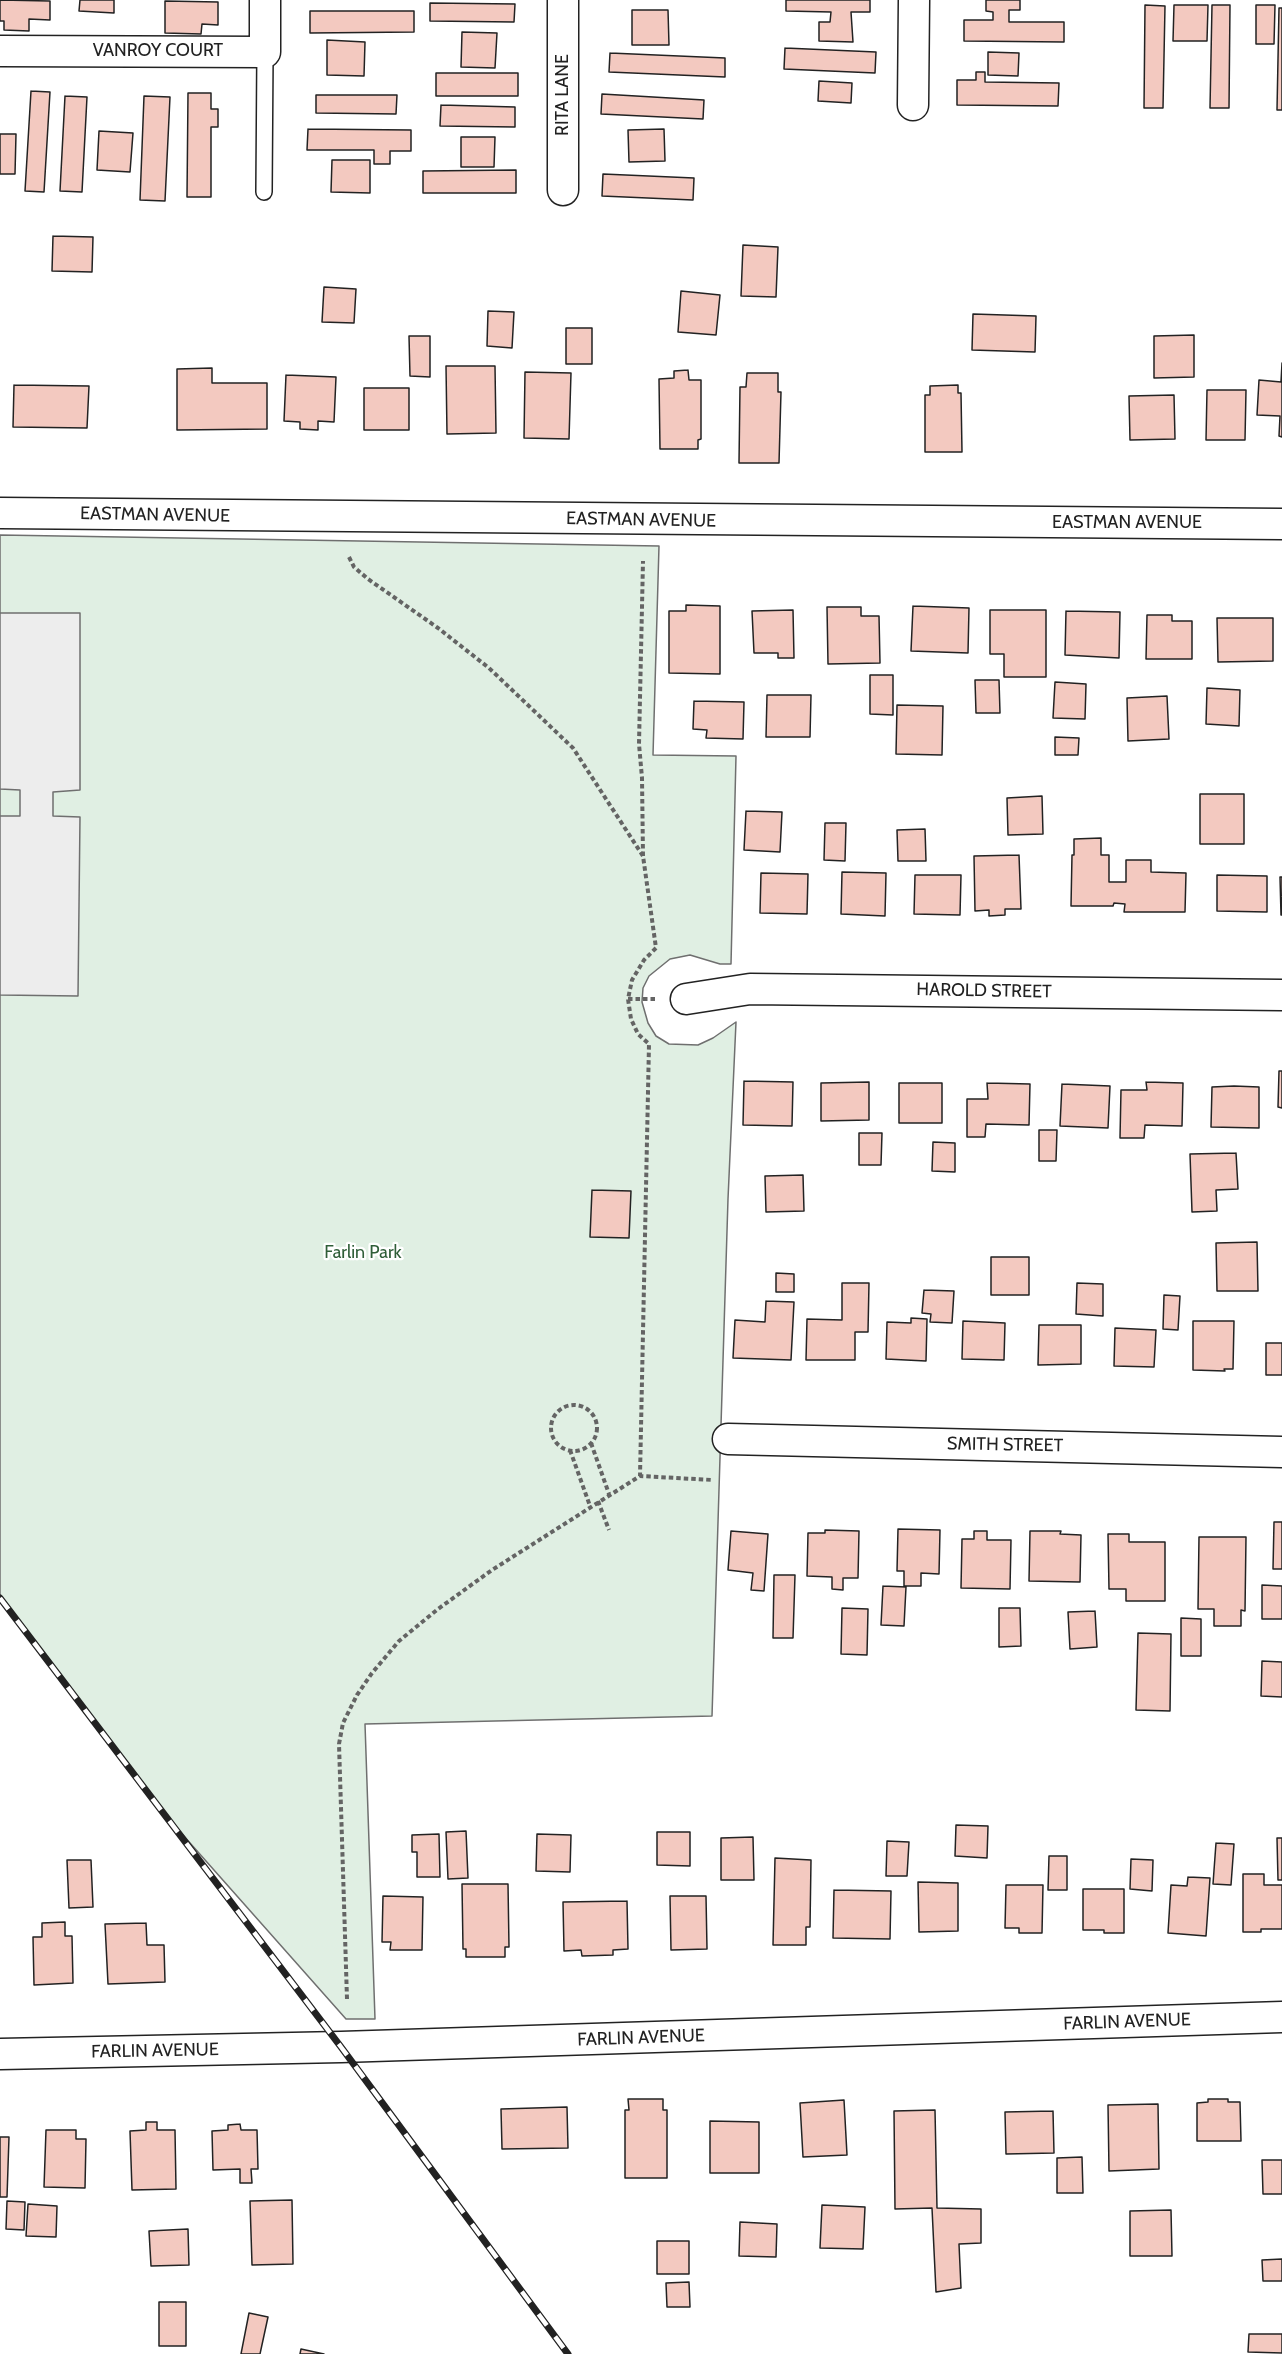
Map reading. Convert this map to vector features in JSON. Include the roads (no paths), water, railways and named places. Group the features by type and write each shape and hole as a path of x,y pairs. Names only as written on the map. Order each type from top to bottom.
{"street":[{"path":"265,0 265,52"},
{"name":"RITA LANE","path":"563,0 563,190"},
{"path":"913,105 914,0"},
{"name":"VANROY COURT","path":"0,51 265,52"},
{"name":"EASTMAN AVENUE","path":"0,513 1282,524"},
{"name":"HAROLD STREET","path":"686,999 750,988 1282,995"},
{"name":"SMITH STREET","path":"728,1439 1282,1452"},
{"name":"FARLIN AVENUE","path":"0,2054 341,2048 1282,2017"}],"lane":[{"path":"264,192 265,52"}],"railway":[{"path":"0,1598 341,2047 568,2354"}],"park label":[{"name":"Farlin Park","path":"363,1253"}]}
